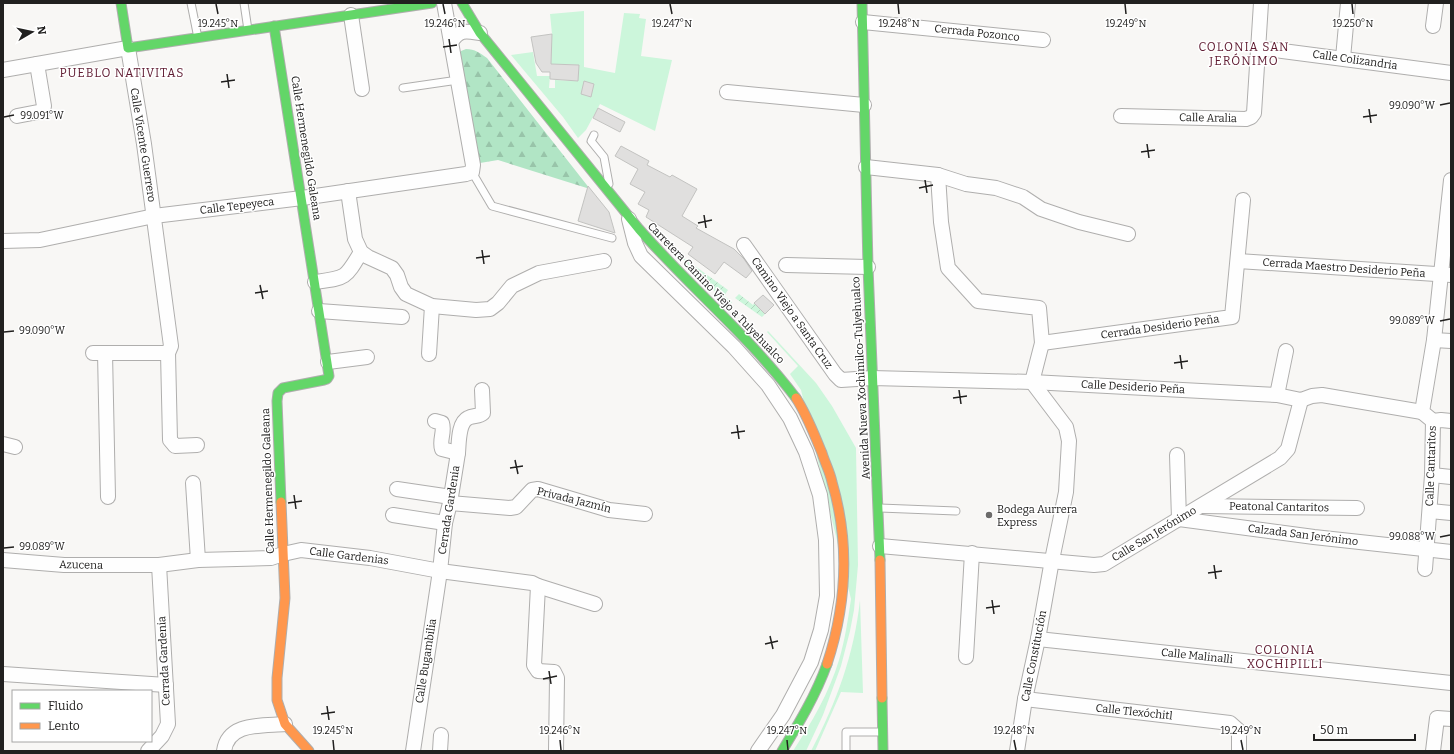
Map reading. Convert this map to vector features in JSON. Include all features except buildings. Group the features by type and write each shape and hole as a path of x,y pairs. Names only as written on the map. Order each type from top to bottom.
{"main road":[{"name":"Calle Vicente Guerrero","path":"121,3 128,48"},
{"path":"128,48 432,3"},
{"name":"Carretera Camino Viejo a Tulyehualco","path":"462,3 480,32 627,215 662,254 752,344 772,367 797,400 825,459 836,491 841,519 844,565 842,604 837,637 823,677 809,706 782,751"},
{"name":"Avenida Nueva Xochimilco-Tulyehualco","path":"862,3 868,267 880,546 883,751"},
{"name":"Calle Hermenegildo Galeana","path":"274,26 316,282 329,376 327,379 283,388 278,393 277,401 285,598 277,678 277,700 285,724 309,751"}],"street":[{"path":"444,3 473,165 472,172"},
{"name":"Calle Aralia","path":"1121,116 1246,119 1251,117 1254,112 1261,3"},
{"path":"1343,58 1348,3"},
{"path":"1433,26 1436,3"},
{"path":"351,15 362,89"},
{"name":"Cerrada Pozonco","path":"863,22 1043,40"},
{"path":"451,42 456,34 465,31 480,32"},
{"path":"3,70 128,48"},
{"name":"Calle Vicente Guerrero","path":"128,48 154,216 169,349 170,440 174,446 197,445"},
{"name":"Calle Colizandria","path":"1259,48 1451,73"},
{"path":"17,116 43,111 44,106 37,64"},
{"path":"727,92 864,105"},
{"path":"866,167 938,175 966,184 996,188 1023,197 1041,209 1079,222 1128,234"},
{"name":"Calle Tepeyeca","path":"3,241 40,240 154,216 302,198 472,172"},
{"path":"938,175 941,222 948,268 978,301 1039,308 1042,343 1032,382"},
{"name":"Calle Cantaritos","path":"1425,568 1432,475 1427,417 1434,340 1446,275 1451,180"},
{"path":"348,191 355,239 361,252 368,257 392,268 406,294 432,306 476,310 490,309 498,303 512,286 539,273 604,261"},
{"name":"Cerrada Desiderio Peña","path":"1042,343 1232,317 1243,200"},
{"path":"627,215 635,243 641,256 734,347 768,385 790,418 806,452 820,495 826,540 827,596 821,630 811,662 784,715 758,751"},
{"name":"Camino Viejo a Santa Cruz","path":"744,245 835,374 841,380"},
{"path":"316,282 339,279 348,272 361,252"},
{"name":"Cerrada Maestro Desiderio Peña","path":"1238,261 1446,275"},
{"path":"786,265 868,267"},
{"path":"428,354 432,306"},
{"path":"319,311 402,317"},
{"path":"1434,340 1451,341"},
{"path":"108,498 99,353 169,349"},
{"path":"1277,395 1286,352"},
{"path":"328,362 367,357"},
{"name":"Calle Desiderio Peña","path":"841,380 872,378 1032,382 1277,395 1300,400 1312,396 1322,395 1451,421"},
{"name":"Calle Constitución","path":"1017,751 1025,699 1066,492 1069,441 1066,426 1032,382"},
{"path":"458,453 462,423 467,418 481,415 483,413 482,390"},
{"name":"Calle San Jerónimo","path":"880,546 1052,560 1094,565 1104,564 1280,458 1288,450 1300,400"},
{"name":"Cerrada Gardenia","path":"435,421 442,423 443,427 440,443 442,449 458,453 451,500 445,523 440,570"},
{"path":"1177,454 1179,519"},
{"path":"1432,475 1451,477"},
{"path":"193,483 198,560"},
{"path":"397,489 451,500"},
{"name":"Privada Jazmín","path":"451,500 510,508 516,507 532,490 538,489 609,510 645,514"},
{"name":"Peatonal Cantaritos","path":"1202,506 1356,508"},
{"path":"1430,511 1451,513"},
{"path":"393,515 445,523"},
{"name":"Calzada San Jerónimo","path":"1179,519 1314,537 1451,552"},
{"name":"Calle Gardenias","path":"159,565 198,560 271,558 301,550 370,558 440,570 532,582 538,586 595,604"},
{"path":"966,657 972,553"},
{"name":"Azucena","path":"3,560 64,565 159,565"},
{"name":"Cerrada Gardenia","path":"148,751 162,736 168,724 159,565"},
{"name":"Calle Bugambilia","path":"412,751 440,570"},
{"path":"538,586 534,665 538,671 554,672 557,678 556,751"},
{"name":"Calle Malinalli","path":"1038,639 1451,683"},
{"path":"3,674 166,685"},
{"name":"Calle Tlexóchitl","path":"1025,699 1230,723 1239,731 1239,751"},
{"path":"1433,751 1444,719"},
{"path":"224,751 225,744 233,732 246,727 285,724"},
{"path":"440,751 441,735"}],"lane":[{"path":"191,3 198,38"},
{"path":"244,3 248,30"},
{"path":"403,88 458,80"},
{"path":"594,134 591,141 604,157 611,194"},
{"path":"472,172 492,206 612,238"},
{"path":"878,508 956,511"},
{"path":"846,751 846,732 883,732"}],"green space":[{"path":"584,11 584,67 615,73 624,13 640,14 639,18 646,19 641,56 672,60 655,131 600,104 586,130 578,138 563,117 511,55 533,52 537,76 550,76 549,88 555,88 555,80 578,81 579,65 551,64 552,34 550,14"},
{"path":"466,49 480,53 487,58 590,189 498,160 480,163 459,56 461,51"},
{"path":"677,253 728,290 724,296 732,302 729,306"},
{"path":"739,294 753,305 754,303 765,314 762,317 735,298"},
{"path":"768,331 816,383 832,406 856,448 858,565 854,610 841,666 823,715 806,751 793,751 819,707 835,672 843,645 851,599 801,390 790,374 798,366 767,332"},
{"path":"860,600 863,693 841,692 815,751 811,751 829,714 849,659"}],"traffic: fast":[{"path":"121,3 128,48 432,3"},
{"path":"462,3 480,33 639,229 759,354 796,398"},
{"path":"862,3 868,267 880,560"},
{"path":"274,26 329,376 324,380 283,388 278,393 277,401 281,502"},
{"path":"782,751 812,698 827,664"},
{"path":"882,698 883,751"}],"traffic: slow":[{"path":"796,398 804,411 830,475 842,528 844,550 842,596 834,641 827,664"},
{"path":"281,502 285,598 277,678 277,700 285,724 309,751"},
{"path":"880,560 882,698"}],"place":[{"name":"Bodega Aurrera Express","path":"989,515"}],"district":[{"name":"COLONIA SAN JERÓNIMO","path":"1244,54"},
{"name":"PUEBLO NATIVITAS","path":"122,73"},
{"name":"COLONIA XOCHIPILLI","path":"1285,657"}]}
